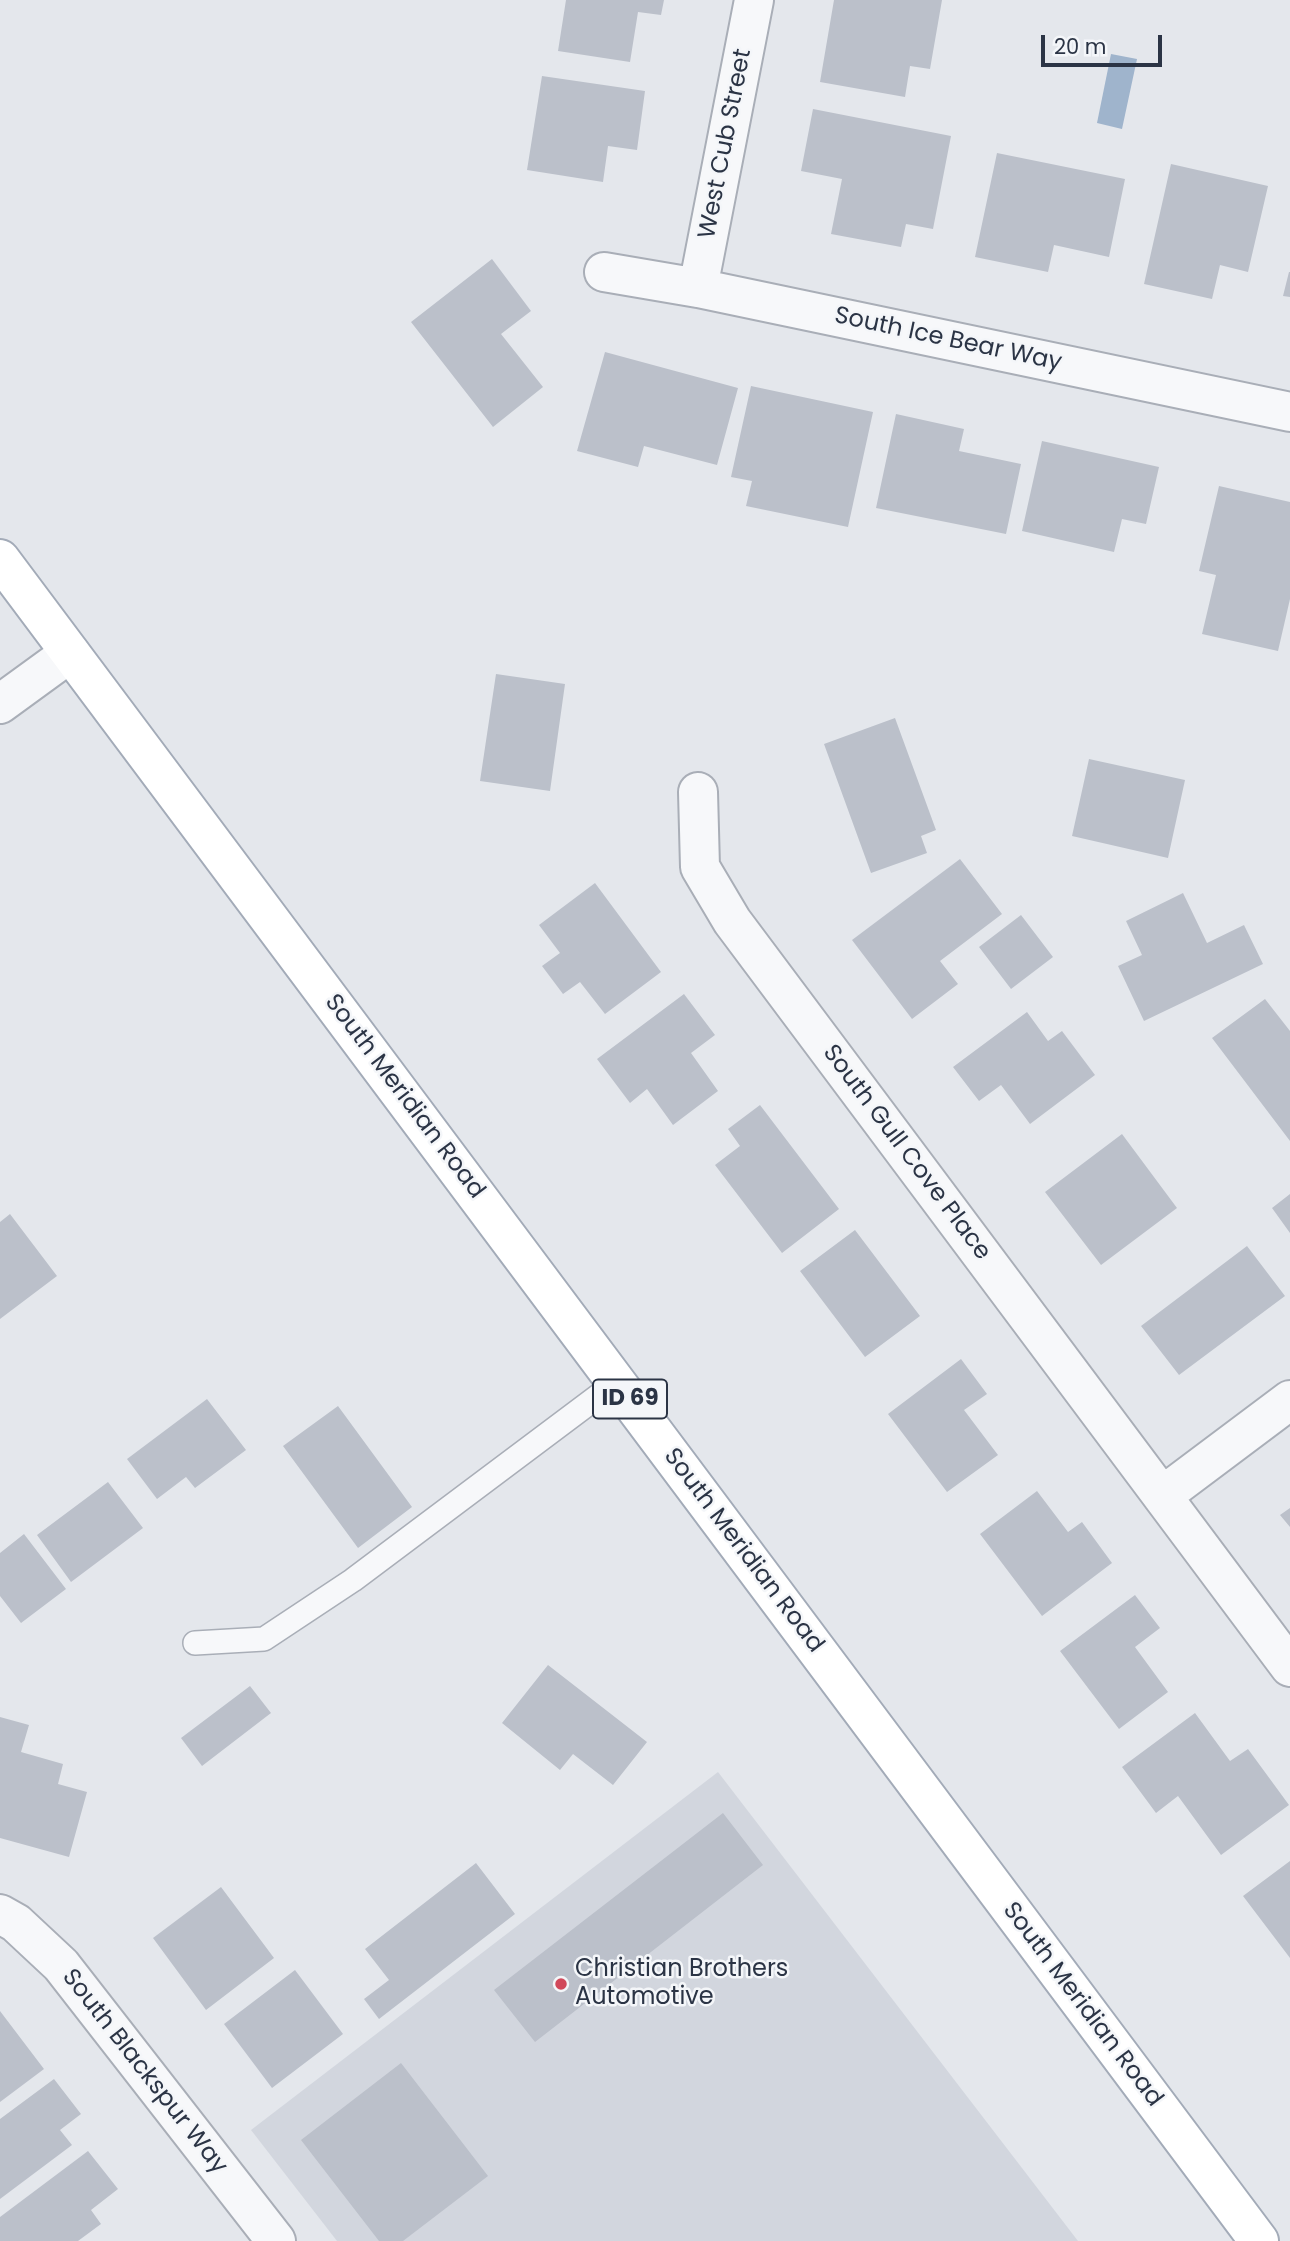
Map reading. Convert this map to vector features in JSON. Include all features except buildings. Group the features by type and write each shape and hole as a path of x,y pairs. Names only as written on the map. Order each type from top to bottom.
{"main road":[{"name":"South Meridian Road","path":"0,559 1258,2241"}],"street":[{"name":"West Cub Street","path":"698,288 754,0"},
{"name":"South Ice Bear Way","path":"604,272 698,288 1290,412"},
{"path":"0,704 70,653"},
{"name":"South Gull Cove Place","path":"698,792 700,867 732,921 1290,1667"},
{"path":"1162,1496 1290,1400"},
{"name":"South Blackspur Way","path":"0,1914 16,1923 61,1965 276,2241"}],"lane":[{"path":"195,1643 264,1639 353,1580 617,1382"}],"shaded area":[{"path":"718,1772 1078,2241 337,2241 251,2130"}],"water":[{"path":"1111,54 1137,59 1122,129 1097,123"}],"place":[{"name":"Christian Brothers Automotive","path":"561,1984"}]}
